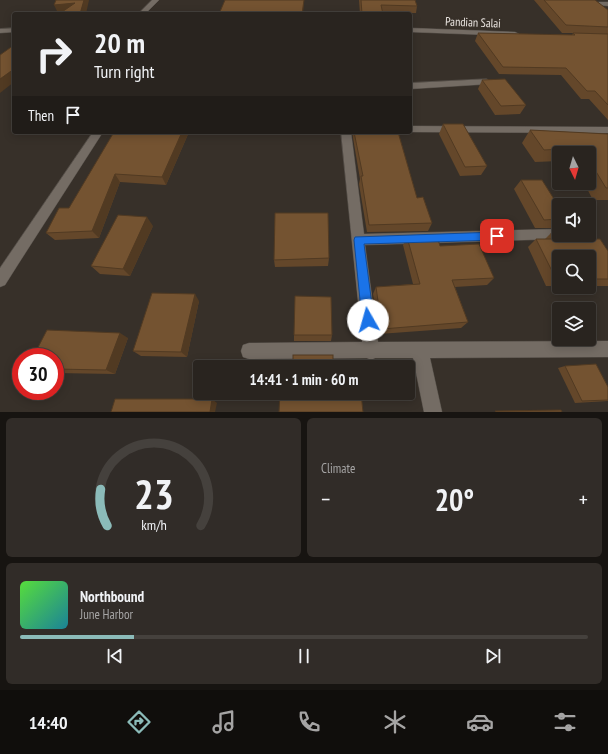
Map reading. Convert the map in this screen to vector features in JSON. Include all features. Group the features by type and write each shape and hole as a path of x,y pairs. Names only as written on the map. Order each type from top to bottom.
{"street":[{"path":"143,12 156,0"},
{"path":"596,2 608,4"},
{"path":"596,2 608,12"},
{"path":"0,31 12,30"},
{"name":"Pandian Salai","path":"412,30 521,34"},
{"path":"412,86 487,82"},
{"path":"412,129 608,130"},
{"path":"0,280 37,227 49,206 97,134"},
{"path":"346,134 372,352"},
{"path":"359,240 552,234"},
{"path":"249,351 372,352 608,349"},
{"path":"420,351 433,412"}],"building":[{"path":"56,0 84,0 81,12 62,12 75,3 54,5"},
{"path":"225,0 304,0 302,12 220,12"},
{"path":"361,0 415,0 417,6 381,5 383,12 362,12"},
{"path":"544,0 595,0 608,10 608,27 566,25"},
{"path":"478,33 575,35 573,33 608,34 608,105 595,91 587,91 566,68 503,67"},
{"path":"12,46 12,70 0,79 0,55"},
{"path":"505,79 526,105 501,106 482,80"},
{"path":"443,124 463,124 487,166 465,167"},
{"path":"530,130 608,134 608,188 606,188 596,172 596,146 552,146 552,150 544,150"},
{"path":"113,134 181,134 162,177 115,174 92,231 46,233 59,208 69,208"},
{"path":"354,134 399,134 417,198 423,197 432,223 369,225 361,176 363,176"},
{"path":"521,180 542,180 553,198 552,198 552,219 544,220"},
{"path":"275,213 328,213 329,258 274,260"},
{"path":"118,215 147,217 123,269 91,266"},
{"path":"437,236 440,246 479,244 494,278 452,280 468,322 382,329 376,287 420,284 407,237"},
{"path":"536,239 552,239 552,242 596,242 596,239 600,239 608,251 608,279 596,279 596,250 552,250 552,271"},
{"path":"152,293 195,294 181,352 133,351"},
{"path":"295,296 331,297 332,335 294,335"},
{"path":"47,330 120,333 106,370 64,369 64,348 38,348"},
{"path":"293,355 333,355 333,360 293,360"},
{"path":"596,364 608,387 608,400 582,401 565,366"},
{"path":"115,399 212,400 210,412 111,412"},
{"path":"280,400 362,400 363,412 279,412"},
{"path":"561,410 562,412 495,411"}],"route":[{"path":"368,320 359,240 497,236"}]}
